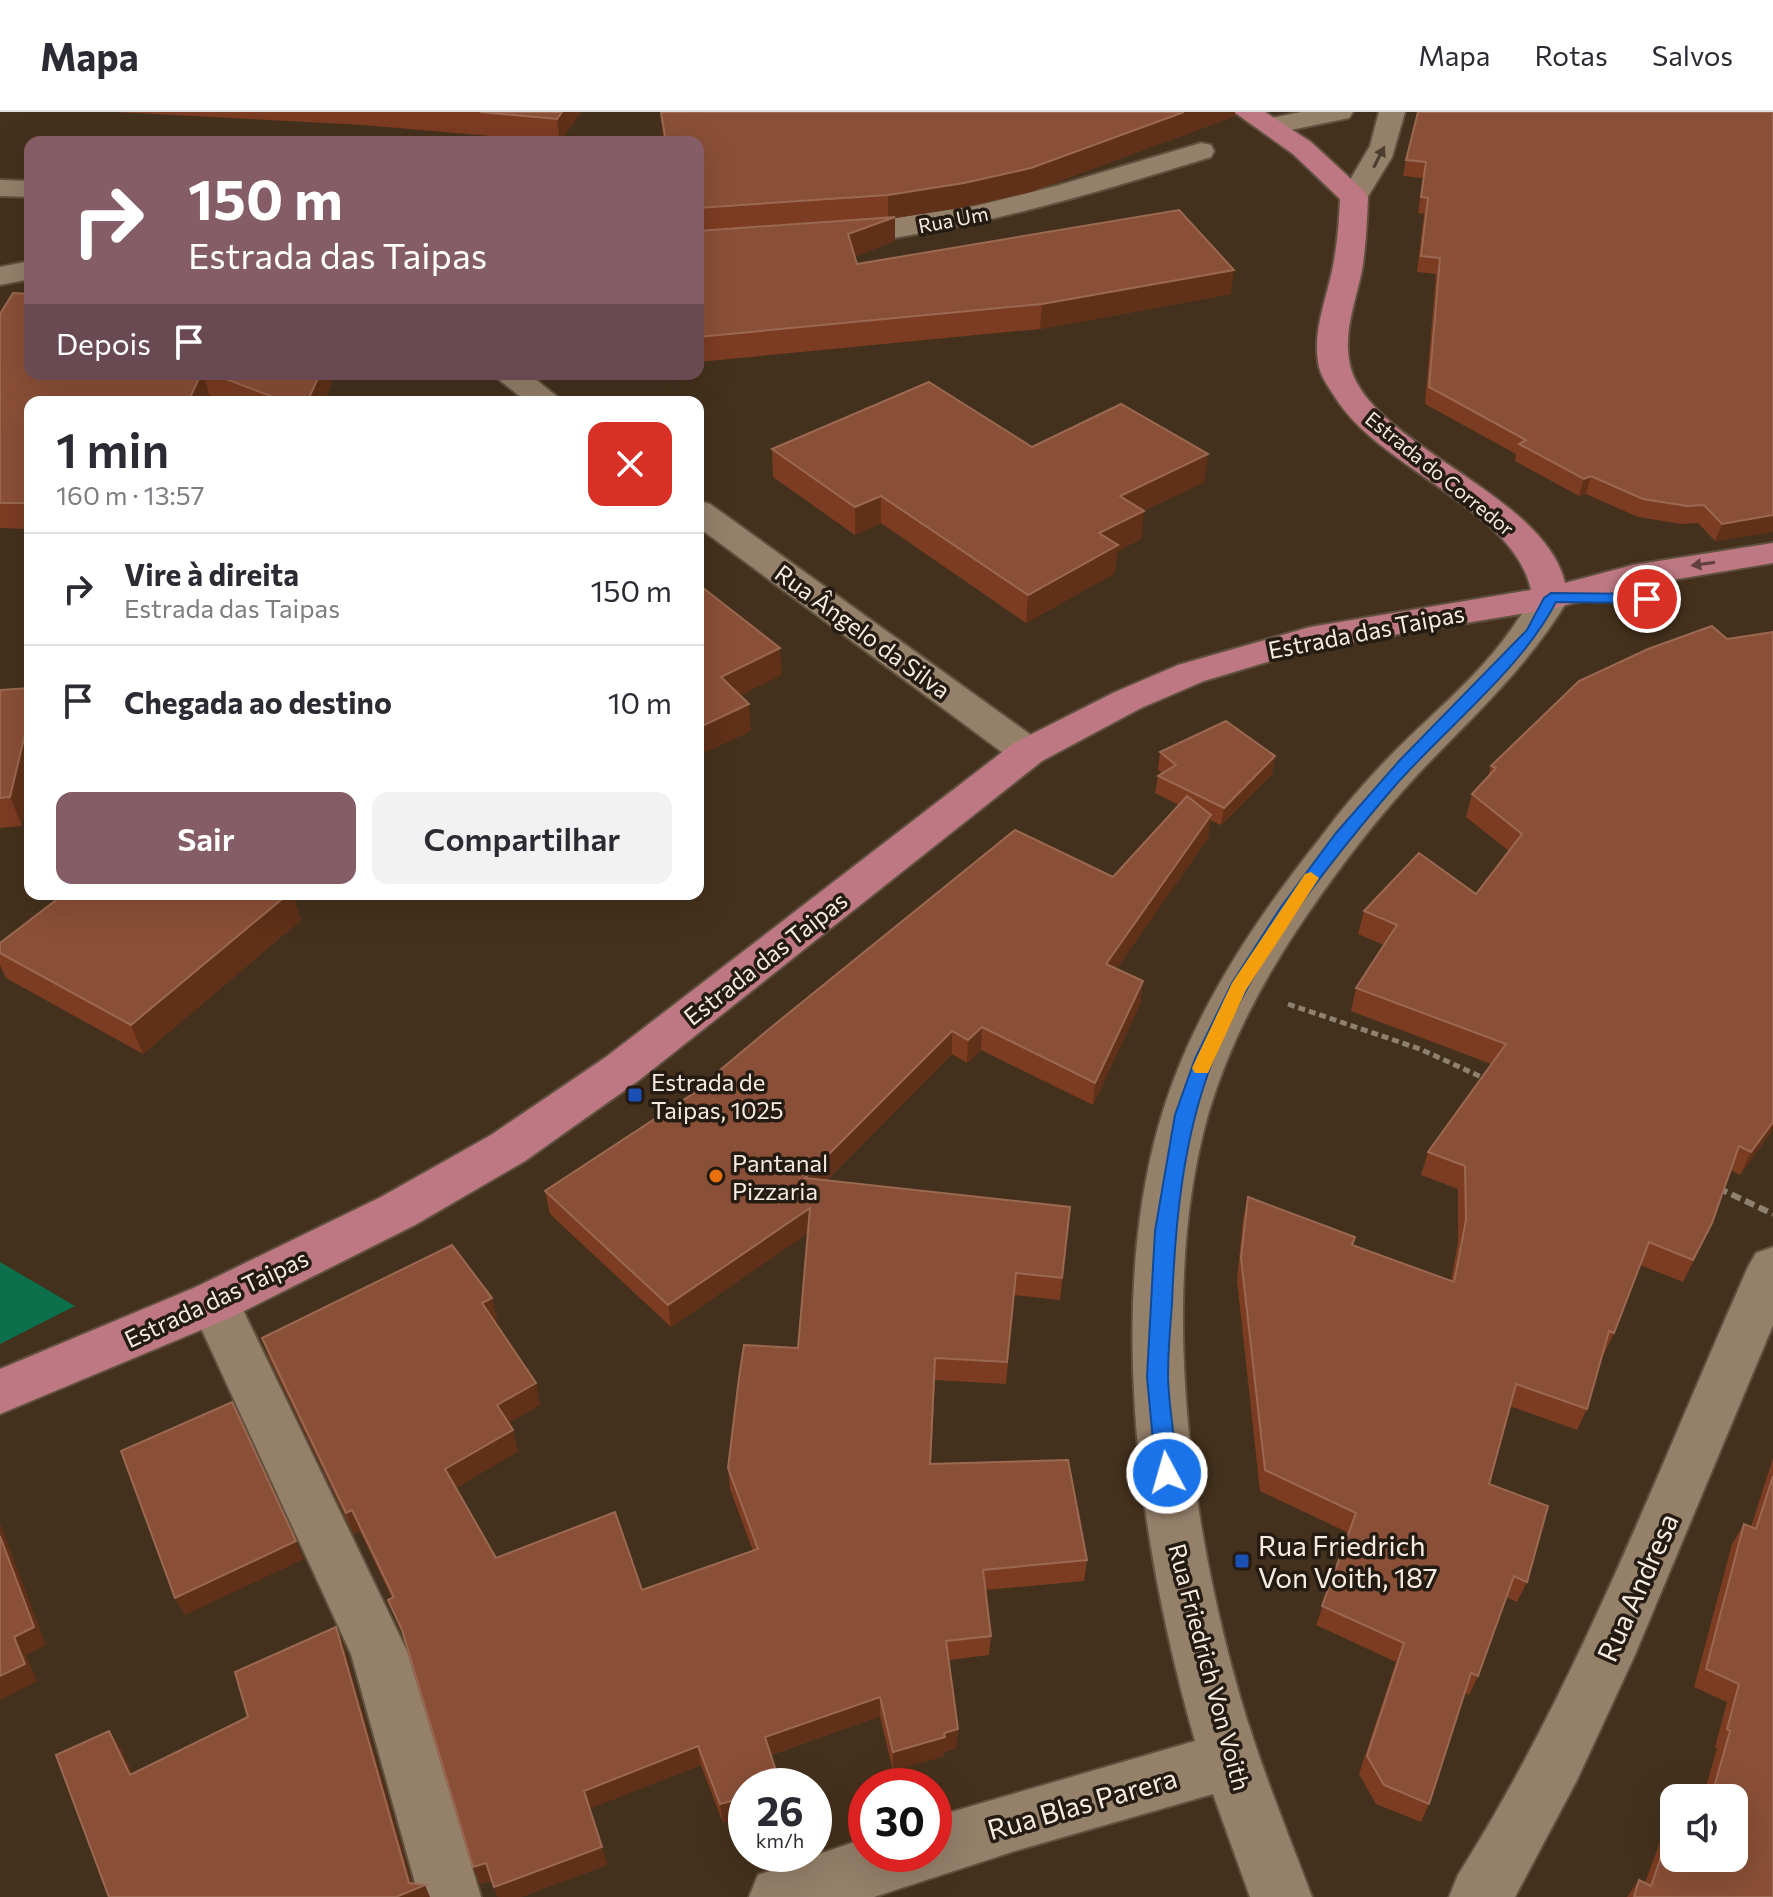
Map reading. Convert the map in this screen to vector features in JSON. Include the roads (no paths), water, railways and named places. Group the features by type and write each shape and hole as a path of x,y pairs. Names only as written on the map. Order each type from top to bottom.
{"main road":[{"path":"1247,112 1302,148 1354,197"},
{"name":"Estrada do Corredor","path":"1354,197 1350,250 1334,331 1336,374 1367,417 1414,456 1475,498 1514,532 1539,559 1552,583 1551,598"},
{"name":"Estrada das Taipas","path":"0,1392 214,1302 398,1211 508,1148 622,1069 1028,752 1128,700 1191,673 1310,638 1551,598 1633,576 1773,553"},
{"name":"Estrada das Taipas","path":"1551,598 1647,599 1773,583"}],"street":[{"path":"1271,126 1340,112"},
{"path":"1354,197 1379,161 1390,134 1392,112"},
{"name":"Rua Um","path":"804,239 978,216 1201,151"},
{"path":"0,188 24,189"},
{"path":"0,276 24,271"},
{"path":"517,380 539,396"},
{"name":"Rua Ângelo da Silva","path":"704,515 1028,752"},
{"name":"Rua Friedrich Von Voith","path":"1281,1897 1231,1760 1173,1531 1158,1377 1165,1231 1185,1115 1204,1059 1238,988 1287,911 1342,837 1406,763 1533,632 1551,598"},
{"name":"Rua Andresa","path":"1480,1897 1506,1855 1591,1690 1661,1536 1773,1267"},
{"path":"214,1302 379,1651 450,1897"},
{"name":"Rua Blas Parera","path":"952,1842 1231,1760"},
{"path":"780,1897 857,1872"}],"place":[{"name":"Estrada de Taipas, 1025","path":"635,1095"},
{"name":"Pantanal Pizzaria","path":"716,1176"},
{"name":"Rua Friedrich Von Voith, 187","path":"1242,1561"}]}
